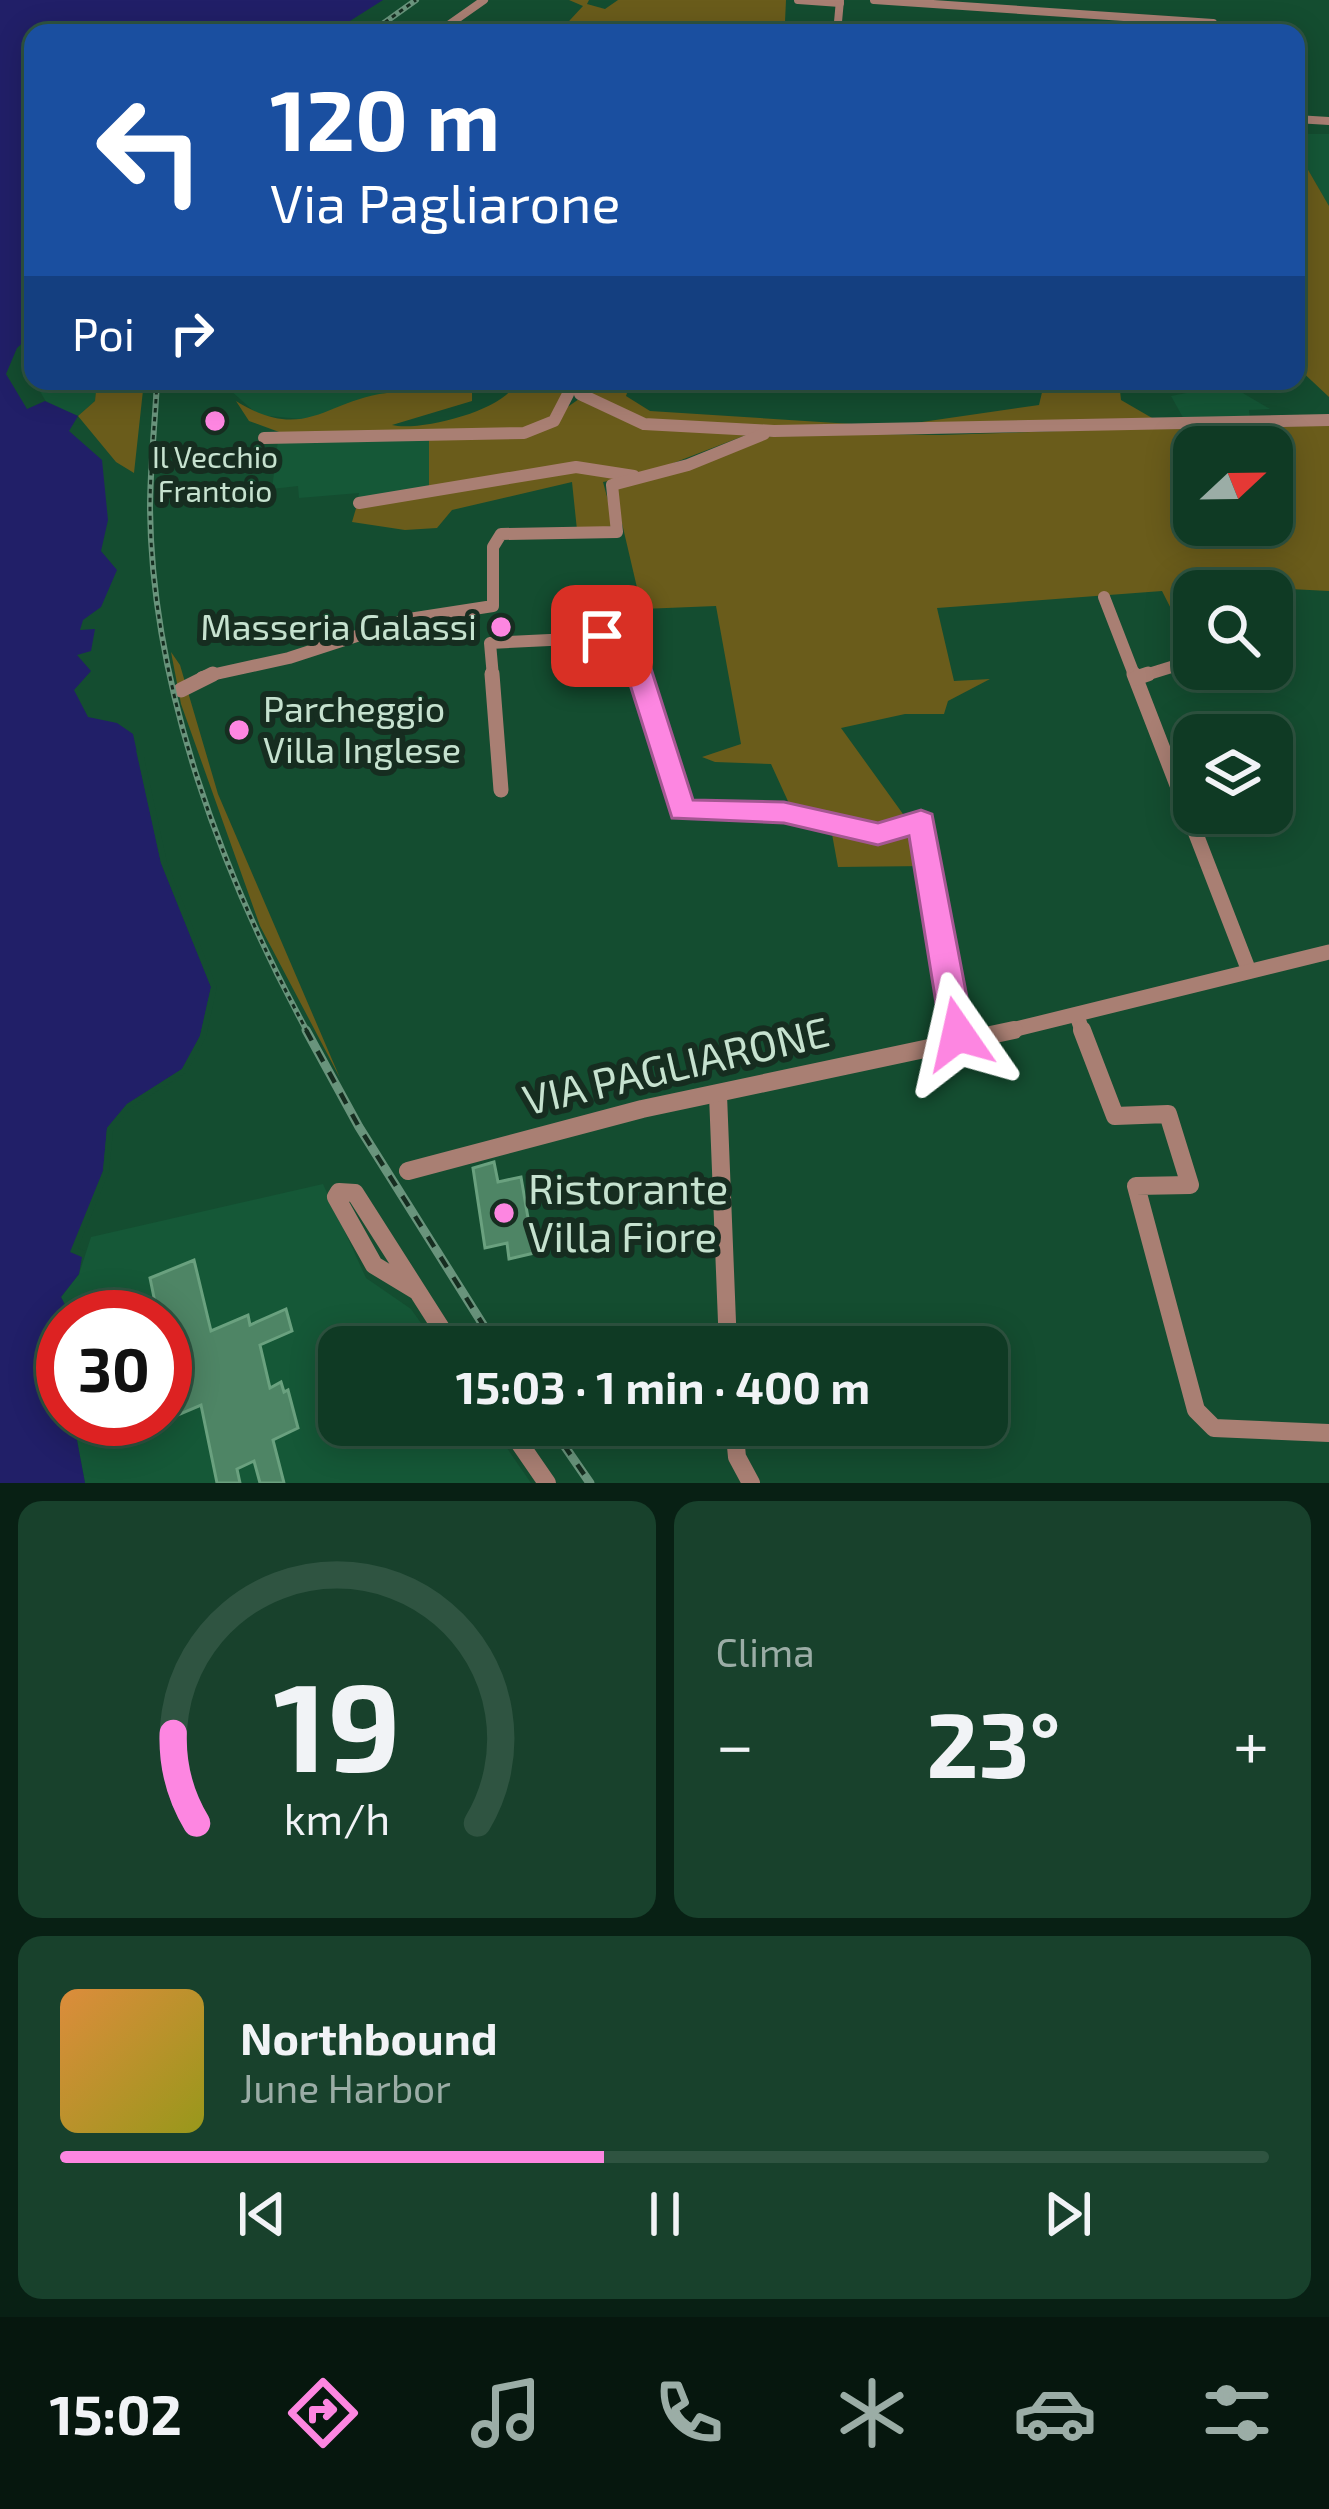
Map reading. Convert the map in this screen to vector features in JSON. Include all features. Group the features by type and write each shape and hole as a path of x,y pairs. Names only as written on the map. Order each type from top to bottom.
{"street":[{"path":"450,24 484,0"},
{"path":"798,0 840,2"},
{"path":"874,0 1213,23"},
{"path":"264,438 524,433 554,421 567,390"},
{"path":"579,390 617,416 644,424 774,431 1329,419"},
{"path":"182,690 204,676 289,658 409,619 493,606 494,539 510,532 617,532 621,529 612,484 688,465 774,431"},
{"path":"359,503 576,467 639,477"},
{"path":"1104,597 1249,971"},
{"path":"501,790 490,644 612,637 634,656 682,811 784,812 878,834 921,821 962,1040"},
{"path":"1136,678 1173,667"},
{"name":"VIA PAGLIARONE","path":"408,1171 528,1136 1077,1016 1329,952"},
{"path":"1077,1016 1115,1116 1168,1114 1190,1185 1136,1186 1196,1410 1214,1428 1329,1433"},
{"path":"718,1095 727,1326"},
{"path":"417,1291 374,1265 353,1231 339,1192 351,1189 355,1193 440,1326"},
{"path":"521,1446 547,1483"},
{"path":"736,1446 751,1483"}],"shaded area":[{"path":"0,0 383,0 345,24 24,24 24,341 6,374 27,409 45,401 78,416 69,431 102,460 108,520 101,551 117,570 101,607 83,620 80,630 95,629 91,651 77,655 91,671 74,690 88,717 117,723 133,734 161,863 211,987 200,1036 182,1069 127,1104 107,1128 103,1171 71,1251 82,1257 79,1274 66,1290 36,1290 36,1446 78,1446 85,1483 0,1483"},
{"path":"569,0 589,0 587,4 605,9 618,0 786,0 785,22 837,22 566,24 583,6"},
{"path":"1305,134 1329,134 1329,206 1305,165"},
{"path":"1305,165 1329,206 1329,397 1305,374"},
{"path":"39,390 96,390 95,401 78,416 48,405"},
{"path":"96,390 143,390 134,473 116,462 78,416 95,401"},
{"path":"230,390 385,393 313,420 258,415"},
{"path":"565,390 553,414 536,429 290,436 249,421 236,401 280,419 298,419 387,393 472,391 472,401 392,425 405,426 481,410 510,392"},
{"path":"584,390 628,390 626,396 650,411 852,424 847,428 701,426 628,414"},
{"path":"1043,390 1120,390 1121,400 1159,422 908,424 1039,405"},
{"path":"1241,392 1270,409 1249,410 1250,419 1185,421 1171,396"},
{"path":"579,399 620,419 746,435 645,474 583,464 429,490 429,439 529,434"},
{"path":"1329,422 1329,591 1293,589 1293,570 1173,570 1173,613 1162,591 937,608 954,681 990,679 948,701 944,714 905,714 841,728 903,814 918,816 889,831 792,810 771,764 715,762 702,757 741,744 716,606 642,609 614,489 781,433 941,435 1173,427 1173,546 1293,546 1293,426 1210,426"},
{"path":"429,439 429,490 357,502 359,493 299,498 298,486 272,489 278,440"},
{"path":"579,470 624,478 603,482 615,526 577,530 572,482 452,510 437,528 405,530 352,522 357,505"},
{"path":"171,652 180,665 218,794 340,1078 260,926 181,704"},
{"path":"830,823 878,837 914,823 926,866 838,867"},
{"path":"323,1184 366,1278 411,1309 423,1326 318,1326 318,1446 505,1446 531,1483 85,1483 78,1446 192,1446 192,1290 66,1290 79,1274 91,1237"}],"pier":[{"path":"136,750 144,757 167,862 217,987 206,1037 187,1072 131,1108 113,1131 109,1172 78,1248 85,1251 82,1257 70,1252 103,1171 107,1128 127,1104 182,1069 200,1036 211,987 161,863"}],"building":[{"name":"Ristorante Villa Fiore","path":"494,1162 498,1182 521,1177 534,1253 509,1259 507,1243 485,1248 473,1168"},
{"path":"194,1260 211,1331 248,1315 250,1325 286,1309 292,1331 260,1345 270,1388 281,1382 284,1392 288,1390 298,1428 273,1440 284,1483 260,1483 254,1461 237,1469 240,1483 217,1483 201,1405 192,1409 192,1290 152,1290 150,1278"}],"railway":[{"path":"383,24 416,0"},
{"path":"156,390 150,493 154,577 178,713 221,846 308,1033"},
{"path":"306,1030 359,1127 484,1326"},
{"path":"564,1446 590,1483"}],"place":[{"name":"Il Vecchio Frantoio","path":"215,421"},
{"name":"Masseria Galassi","path":"501,627"},
{"name":"Parcheggio Villa Inglese","path":"239,730"},
{"name":"Ristorante Villa Fiore","path":"504,1213"}],"route":[{"path":"602,636 619,640 634,656 682,811 784,812 887,835 921,821 958,1034"}]}
